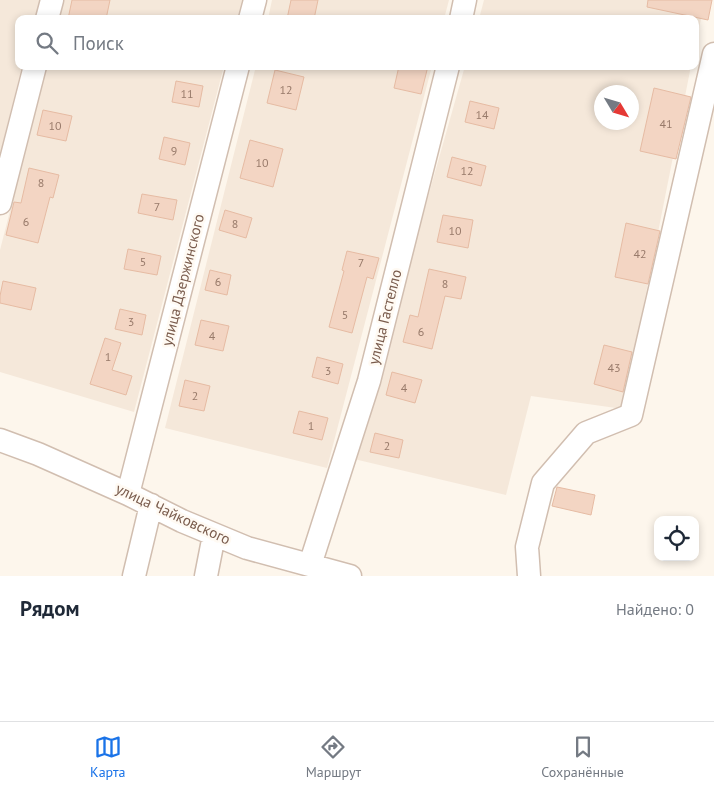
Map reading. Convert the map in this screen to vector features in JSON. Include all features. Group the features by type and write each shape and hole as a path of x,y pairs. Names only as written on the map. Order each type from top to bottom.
{"street":[{"path":"48,15 52,0"},
{"path":"251,15 255,0"},
{"path":"461,15 465,0"},
{"path":"529,576 528,547 543,483 586,433 631,415 714,54"},
{"path":"0,203 34,70"},
{"name":"улица Дзержинского","path":"128,494 237,70"},
{"name":"улица Гастелло","path":"310,565 369,381 447,70"},
{"name":"улица Чайковского","path":"0,440 38,454 128,494 182,521 247,548 350,576"},
{"path":"134,576 151,505"},
{"path":"206,576 214,535"}],"shaded area":[{"path":"0,0 40,0 36,15 15,15 15,70 21,70 0,154"},
{"path":"64,0 242,0 238,15 60,15"},
{"path":"272,0 449,0 445,15 269,15"},
{"path":"484,0 705,0 699,28 699,15 480,15"},
{"path":"46,70 223,70 134,412 0,372 0,250"},
{"path":"255,70 431,70 327,468 165,428"},
{"path":"464,70 690,70 623,409 531,396 506,495 354,459"}],"building":[{"path":"72,0 110,0 107,15 69,15"},
{"path":"291,0 318,0 315,15 288,15"},
{"path":"648,0 712,0 708,20 699,18 699,15 685,15 647,7"},
{"path":"275,70 304,77 296,110 267,103"},
{"path":"398,70 427,70 421,94 394,88"},
{"path":"176,81 203,86 199,107 172,102"},
{"path":"654,88 691,97 676,159 640,151"},
{"path":"470,101 499,108 494,129 465,122"},
{"path":"43,110 72,116 66,141 37,135"},
{"path":"164,137 190,143 185,165 159,159"},
{"path":"250,140 283,149 273,187 240,178"},
{"path":"452,157 486,166 481,186 447,177"},
{"path":"29,168 59,175 53,198 50,197 38,243 6,235 14,202 21,203"},
{"path":"142,194 177,200 173,220 138,213"},
{"path":"225,210 252,218 246,238 219,230"},
{"path":"443,215 473,220 468,248 437,242"},
{"path":"626,223 660,231 648,284 615,277"},
{"path":"128,249 161,256 157,275 124,269"},
{"path":"347,251 379,258 373,279 367,277 352,333 329,327 344,271 342,270"},
{"path":"429,269 466,277 461,299 445,296 432,349 403,342 410,315 418,317"},
{"path":"210,270 231,275 227,295 205,290"},
{"path":"3,281 36,288 31,310 0,303"},
{"path":"120,309 146,315 142,335 115,329"},
{"path":"201,320 229,326 223,351 195,345"},
{"path":"105,338 121,343 112,370 132,376 126,395 90,384"},
{"path":"604,345 632,352 623,392 594,384"},
{"path":"317,357 343,364 338,384 312,377"},
{"path":"392,372 422,380 415,403 386,395"},
{"path":"185,380 210,386 204,411 179,406"},
{"path":"299,411 328,418 322,440 293,433"},
{"path":"375,433 403,440 399,458 370,452"},
{"path":"557,487 595,495 591,515 552,506"}]}
